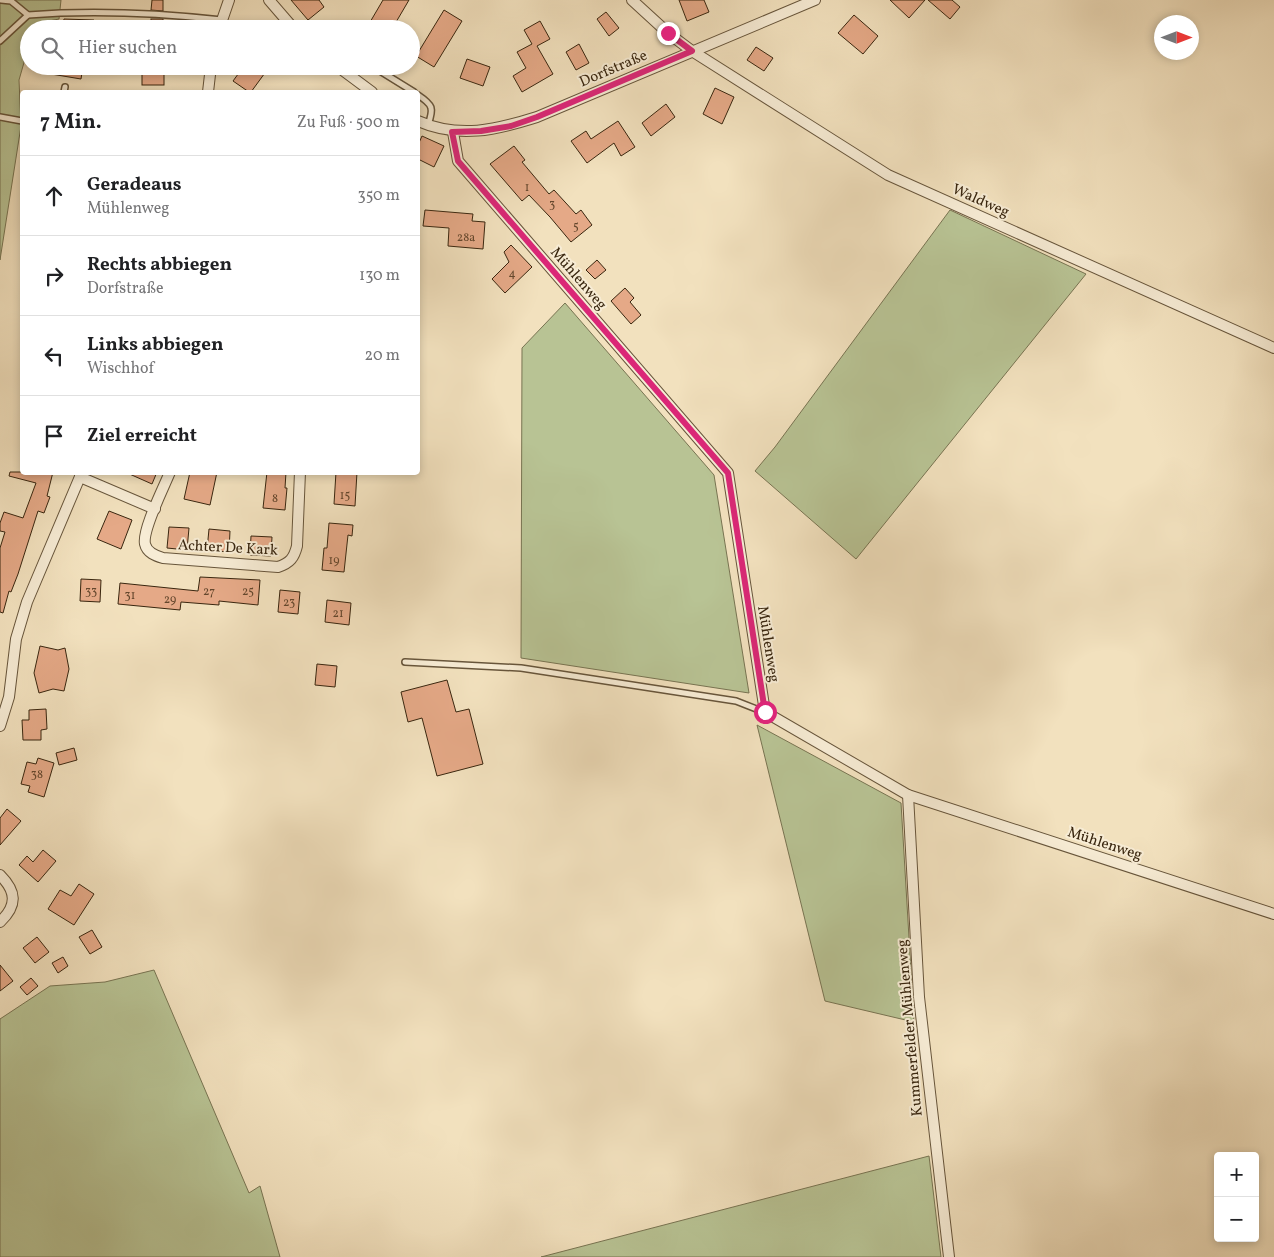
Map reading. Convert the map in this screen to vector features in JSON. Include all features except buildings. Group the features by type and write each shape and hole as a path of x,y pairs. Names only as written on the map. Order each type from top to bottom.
{"street":[{"path":"222,20 229,0"},
{"path":"269,0 286,20"},
{"name":"Waldweg","path":"632,0 668,33 692,51 888,175 1274,348"},
{"name":"Dorfstraße","path":"420,121 428,126 452,132 481,131 511,126 537,117 815,0"},
{"path":"208,90 210,75"},
{"path":"349,75 369,90"},
{"name":"Mühlenweg","path":"452,132 458,161 728,473 765,712 908,794 1274,914"},
{"path":"0,726 9,697 16,639 27,602 81,475"},
{"path":"83,475 155,509"},
{"name":"Achter De Kark","path":"169,475 145,533 145,545 152,554 163,558 278,567 288,564 294,557 297,546 300,475"},
{"name":"Kummerfelder Mühlenweg","path":"908,794 918,997 949,1257"},
{"path":"0,874 11,886 13,902 0,922"}],"lane":[{"path":"1,0 11,1 28,15"},
{"path":"23,20 28,15 87,13 187,16 204,20"},
{"path":"0,41 20,22"},
{"path":"387,75 411,90"},
{"path":"420,96 432,106 432,114 428,126"},
{"path":"0,117 20,121"},
{"path":"405,662 521,668 736,701 765,712"}],"green space":[{"path":"0,0 61,0 59,19 20,20 20,132 0,260"},
{"path":"950,210 1086,274 856,559 755,471 775,447"},
{"path":"565,303 714,475 749,693 521,658 522,348"},
{"path":"757,725 901,803 914,1022 825,1001"},
{"path":"154,970 249,1193 260,1186 280,1257 0,1257 0,1019 50,986 105,982"},
{"path":"929,1156 941,1257 541,1257"}],"route":[{"path":"668,33 692,51 537,117 511,126 481,131 452,132 458,161 728,473 765,712"}]}
